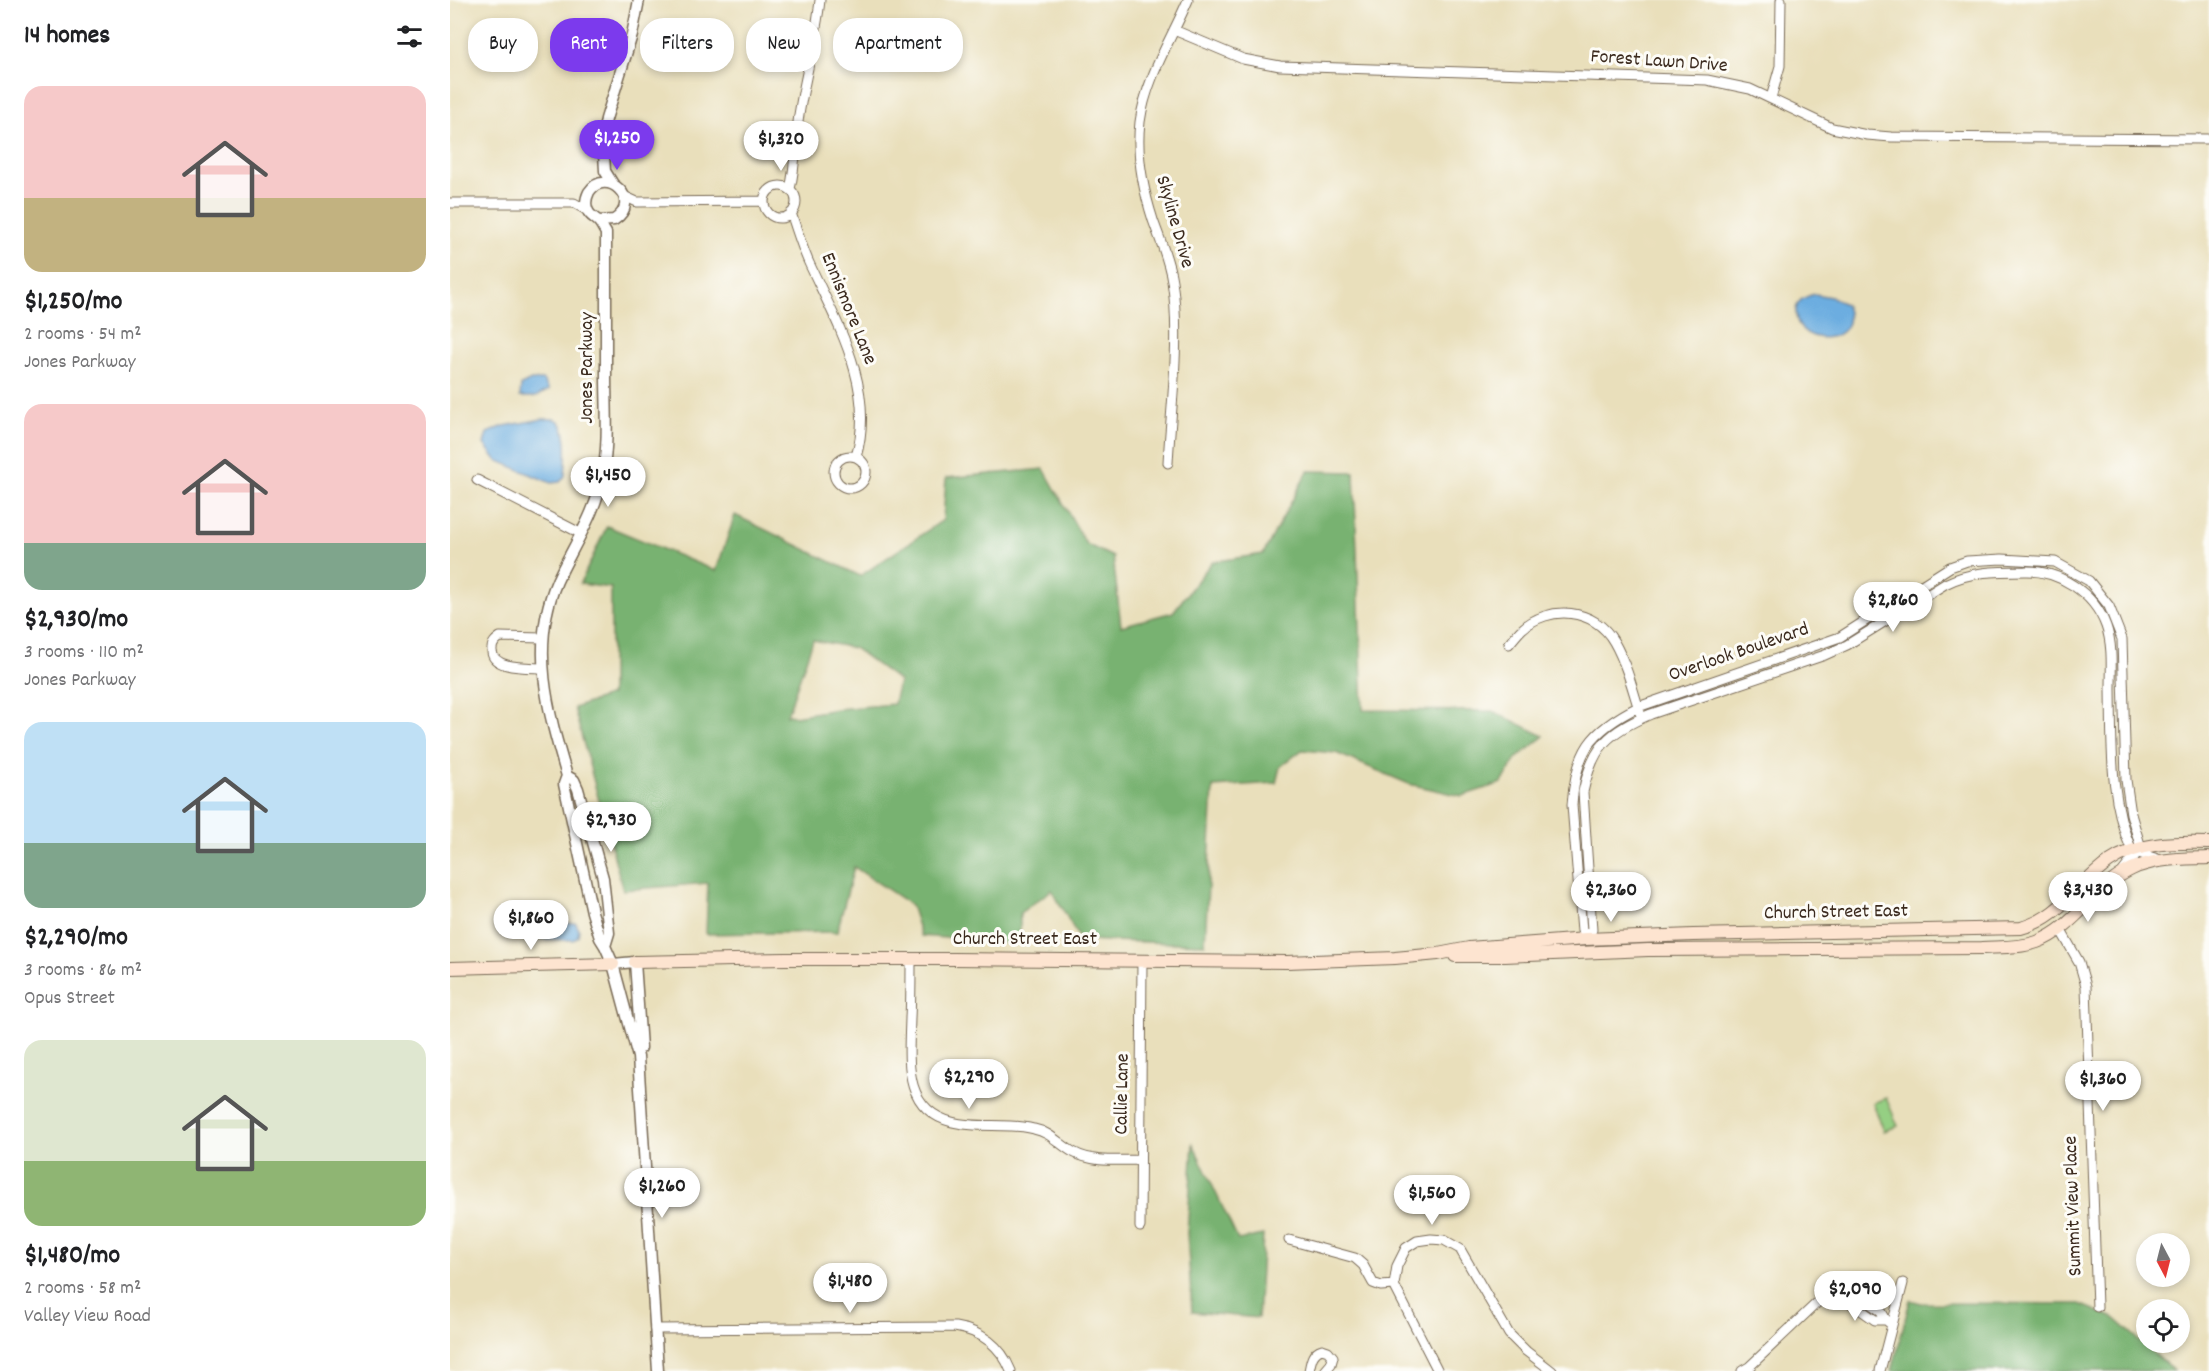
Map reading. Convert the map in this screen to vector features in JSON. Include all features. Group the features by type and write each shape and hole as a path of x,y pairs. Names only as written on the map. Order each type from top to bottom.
{"main road":[{"name":"Church Street East","path":"635,962 911,959 1287,962 1395,958 1469,948 1587,937 2020,928 2050,916 2109,862 2137,851 2168,843 2209,843"},
{"name":"Church Street East","path":"1438,954 1472,957 1648,950 2003,947 2038,941 2060,929 2120,875 2134,867 2163,861 2209,858"},
{"path":"450,968 613,964"}],"street":[{"path":"599,184 605,171 603,136 606,119 632,35 639,0"},
{"path":"790,189 794,174 800,112 815,40 820,0"},
{"name":"Skyline Drive","path":"1168,462 1175,335 1174,300 1172,279 1145,192 1139,143 1140,122 1150,84 1188,0"},
{"path":"1771,98 1780,66 1781,0"},
{"name":"Forest Lawn Drive","path":"1174,30 1243,59 1280,66 1693,78 1736,85 1771,98 1825,125 1867,135 2209,139"},
{"path":"605,171 624,196 624,209"},
{"path":"613,184 599,184 591,189 586,202 593,218 599,221 614,220"},
{"path":"783,186 790,189 796,201 791,213 784,217 774,217 766,210 765,195 772,187 783,186"},
{"path":"574,203 588,195"},
{"path":"624,196 637,202 764,201"},
{"path":"599,221 606,233 624,209 637,202"},
{"path":"450,203 574,203 588,210"},
{"name":"Ennismore Lane","path":"791,213 809,262 837,320 855,368 862,411 862,426 856,457"},
{"name":"Jones Parkway","path":"606,233 606,446 599,492 556,583 547,613 543,638 543,668 550,716 567,776 564,784 580,864 600,938 613,964 633,1034 639,1069"},
{"path":"477,480 580,533"},
{"name":"Overlook Boulevard","path":"2002,559 2055,562 2079,574 2095,586 2109,606 2122,639 2128,799 2137,851 2119,813 2113,773 2110,648 2106,627 2100,613 2077,588 2064,579 2032,571 1984,572 1962,577 1847,645 1825,655 1641,718 1624,726 1607,739 1595,754 1587,773 1583,792 1592,930 1587,937 1582,931 1572,817 1573,786 1579,763 1595,736 1612,720 1638,707 1840,637 1944,571 1967,561 2002,559"},
{"path":"1509,644 1521,630 1547,615 1562,613 1586,617 1602,626 1615,643 1641,718"},
{"path":"543,638 500,637 493,643 492,652 496,661 504,665 543,668"},
{"name":"Jones Parkway","path":"567,776 573,780 578,789 603,878 609,933 605,946"},
{"path":"2120,875 2137,851 2163,861"},
{"name":"Summit View Place","path":"2060,929 2079,962 2086,986 2097,1307"},
{"path":"911,959 909,1066 913,1090 921,1104 937,1117 954,1123 1035,1129 1050,1135 1072,1151 1088,1158 1140,1160"},
{"name":"Callie Lane","path":"1140,1227 1142,960"},
{"path":"635,962 641,1047 639,1069 658,1371"},
{"name":"Church Street East","path":"613,964 635,962"},
{"path":"1438,1371 1394,1285 1394,1274 1400,1259 1411,1244 1431,1239 1450,1242 1464,1255 1509,1334 1552,1371"},
{"path":"1289,1240 1354,1258 1363,1265 1373,1283 1381,1286 1394,1285"},
{"path":"1880,1371 1889,1322 1903,1283"},
{"path":"1742,1371 1820,1300 1840,1290 1846,1294 1848,1301 1875,1320 1889,1322"},
{"path":"655,1329 955,1327 972,1331 987,1339 1002,1354 1011,1371"},
{"path":"1309,1371 1312,1357 1322,1349 1328,1351 1333,1357 1325,1371"}],"green space":[{"path":"1044,469 1086,544 1113,557 1121,626 1173,612 1212,562 1263,554 1308,471 1354,472 1363,710 1493,711 1544,736 1516,759 1502,783 1462,796 1409,784 1336,753 1302,750 1280,767 1276,783 1213,787 1205,944 1080,940 1052,890 1020,913 1020,944 921,936 911,905 854,867 837,932 706,934 708,883 623,890 574,708 611,695 611,588 580,584 607,526 716,571 735,515 860,576 943,520 946,478","holes":["813,640 854,648 899,681 894,704 837,709 795,716 787,715"]},
{"path":"1886,1098 1898,1126 1884,1131 1873,1103"},
{"path":"1193,1144 1238,1240 1263,1235 1258,1318 1192,1312 1187,1233"},
{"path":"1910,1300 1921,1303 2080,1304 2114,1318 2136,1337 2136,1353 2154,1353 2174,1371 1892,1371"}],"water":[{"path":"1815,294 1831,297 1845,304 1849,318 1846,328 1838,335 1816,337 1806,332 1798,324 1796,311 1798,304"},
{"path":"531,380 543,380 549,390 536,397 520,397 521,385"},
{"path":"543,419 557,420 564,430 566,438 565,476 560,482 551,483 496,460 484,444 487,433 504,426"},
{"path":"557,923 576,923 579,930 578,936 573,940 541,939 546,930"}]}
